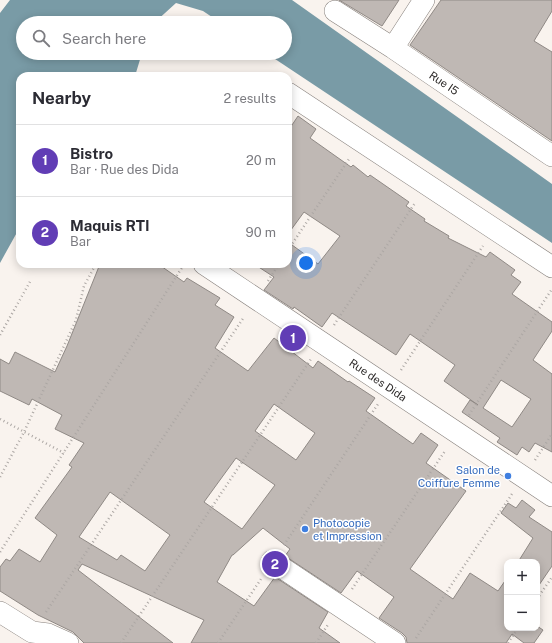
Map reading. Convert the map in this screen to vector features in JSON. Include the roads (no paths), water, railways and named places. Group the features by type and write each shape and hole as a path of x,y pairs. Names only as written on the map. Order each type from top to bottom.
{"street":[{"path":"393,48 424,0"},
{"name":"Rue I5","path":"335,11 393,48 552,156"},
{"path":"292,96 552,267"},
{"name":"Rue des Dida","path":"210,268 552,496"},
{"path":"272,561 395,643"},
{"path":"0,612 32,632 48,634 68,643"}],"water":[{"path":"10,0 292,0 552,184 552,243 277,60 292,60 292,16 210,16 203,11 176,3 162,16 16,16 16,60 140,60 136,72 16,72 16,234 0,263 0,13"}],"place":[{"name":"Bistro","path":"293,338"},
{"name":"Salon de Coiffure Femme","path":"508,476"},
{"name":"Photocopie et Impression","path":"305,529"},
{"name":"Maquis RTI","path":"275,564"}]}
